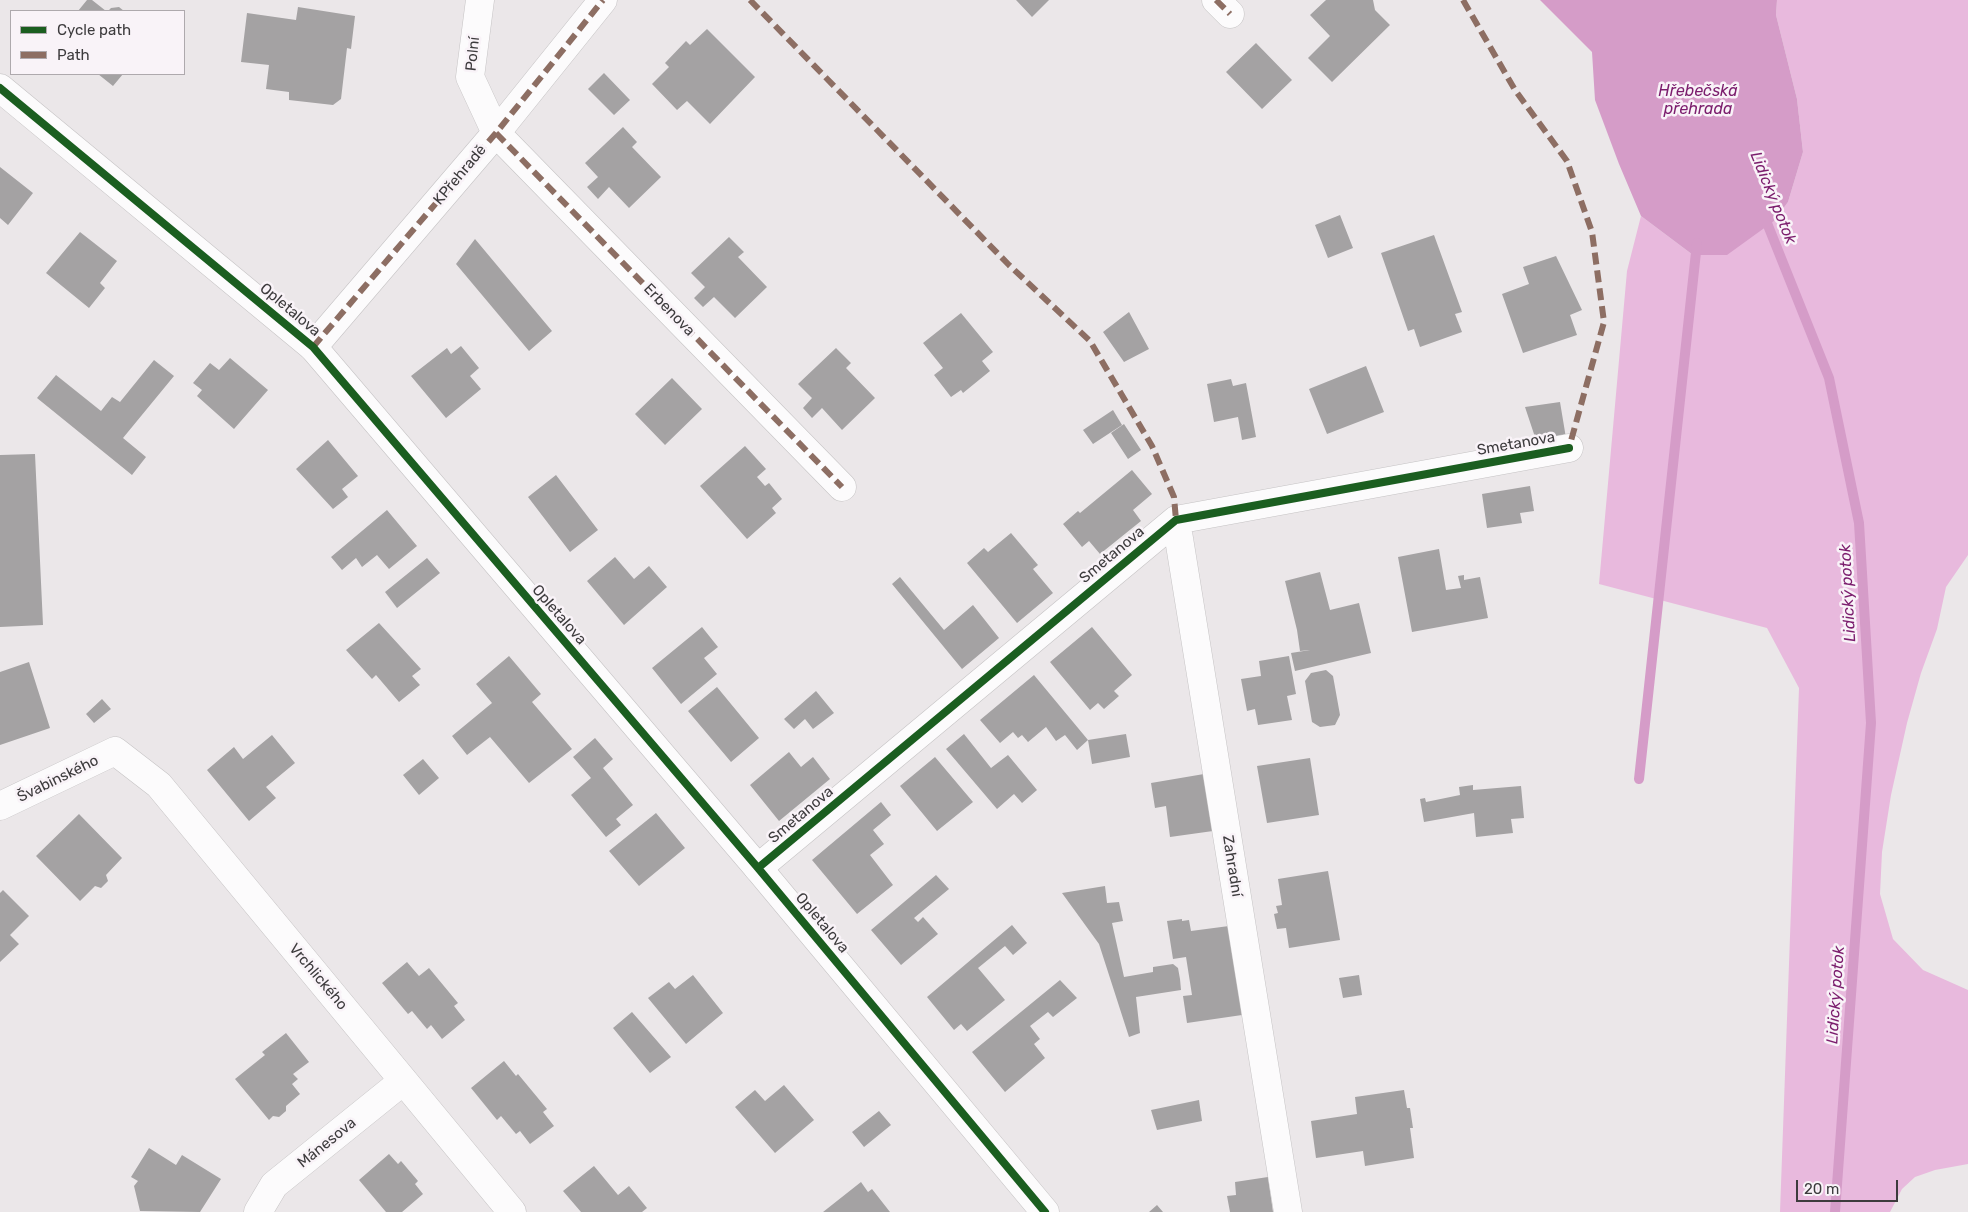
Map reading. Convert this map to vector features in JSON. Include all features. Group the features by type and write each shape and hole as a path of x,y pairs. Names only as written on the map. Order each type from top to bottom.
{"street":[{"name":"Polní","path":"480,0 470,77 496,133"},
{"name":"KPřehradě","path":"313,348 496,133 603,0"},
{"name":"Opletalova","path":"0,88 313,348 758,868 1045,1212"},
{"name":"Erbenova","path":"496,133 842,487"},
{"name":"Smetanova","path":"758,868 1176,520 1569,448"},
{"name":"Zahradní","path":"1176,520 1288,1212"},
{"name":"Švabinského","path":"0,806 115,751"},
{"name":"Vrchlického","path":"115,751 159,785 512,1212"},
{"name":"Mánesova","path":"258,1212 274,1185 403,1081"}],"shaded area":[{"path":"1777,0 1968,0 1968,555 1946,587 1937,629 1921,673 1907,723 1891,795 1882,852 1880,894 1893,939 1923,970 1968,990 1968,1164 1935,1170 1915,1177 1902,1189 1890,1212 1780,1212 1799,688 1767,628 1599,584 1627,271 1641,216 1693,255 1774,221 1788,202 1803,152 1797,99 1776,15"}],"water":[{"name":"Hřebečská přehrada","path":"1540,0 1777,0 1776,15 1797,99 1803,152 1788,202 1774,221 1727,255 1693,255 1641,216 1595,100 1592,52"}],"building":[{"path":"87,0 92,0 105,10 79,10"},
{"path":"1016,0 1049,0 1032,17"},
{"path":"1326,0 1373,0 1375,10 1390,25 1332,82 1308,58 1330,36 1310,15"},
{"path":"119,7 123,10 109,10"},
{"path":"298,7 355,16 351,49 347,48 341,99 333,105 289,100 289,92 266,89 269,65 241,62 247,13 296,20"},
{"path":"707,29 755,77 710,124 687,101 677,110 652,84 669,67 665,63 686,41 690,45"},
{"path":"1256,43 1292,80 1262,109 1226,72"},
{"path":"604,73 630,100 614,115 588,89"},
{"path":"99,75 122,75 113,86"},
{"path":"623,127 637,142 632,147 661,177 629,208 609,187 598,199 587,187 598,177 585,163"},
{"path":"0,167 33,193 8,225 0,218"},
{"path":"1340,215 1353,248 1328,258 1315,225"},
{"path":"80,232 117,261 100,283 105,288 89,308 46,273"},
{"path":"1434,235 1462,312 1455,314 1462,332 1420,347 1414,329 1408,331 1381,253"},
{"path":"729,237 744,252 738,257 767,287 735,318 714,297 703,307 694,298 705,287 691,273"},
{"path":"475,239 552,331 529,351 456,264"},
{"path":"1556,256 1582,310 1570,315 1577,335 1523,353 1502,294 1529,284 1523,267"},
{"path":"1129,312 1149,349 1124,362 1103,332"},
{"path":"961,313 993,352 982,361 990,371 963,393 961,390 951,397 934,375 943,368 923,343"},
{"path":"461,346 479,368 470,376 481,389 446,418 411,376 447,348 451,354"},
{"path":"836,348 851,363 846,368 875,398 842,430 822,408 812,418 803,408 812,398 798,384"},
{"path":"230,358 268,390 234,429 197,396 202,390 193,383 210,363 219,370"},
{"path":"154,360 174,376 123,438 146,457 132,475 37,398 56,375 101,411 112,397 120,402"},
{"path":"1366,366 1384,412 1327,434 1309,389"},
{"path":"672,378 702,409 665,445 635,414"},
{"path":"1231,379 1233,386 1246,383 1256,437 1242,440 1238,417 1214,422 1207,384"},
{"path":"1560,402 1566,438 1537,443 1525,407"},
{"path":"1113,410 1122,425 1093,444 1083,430"},
{"path":"1124,424 1141,450 1128,459 1111,433"},
{"path":"328,440 358,476 342,489 348,497 333,509 296,469"},
{"path":"745,446 766,469 757,477 765,486 769,483 782,499 772,508 776,513 747,539 700,486"},
{"path":"35,454 43,625 0,627 0,455"},
{"path":"1132,470 1152,494 1133,510 1141,521 1100,554 1089,541 1082,547 1063,524 1078,511 1080,513"},
{"path":"556,475 598,530 570,552 528,497"},
{"path":"1530,486 1534,511 1520,513 1522,523 1487,528 1482,494"},
{"path":"387,510 417,546 389,569 377,555 362,567 356,558 342,570 331,557"},
{"path":"1011,533 1038,565 1033,569 1053,593 1017,623 967,563 984,548 988,552"},
{"path":"1439,549 1446,590 1461,588 1458,576 1464,575 1464,580 1480,577 1488,618 1412,632 1398,557"},
{"path":"615,557 634,579 649,566 667,587 624,625 587,581"},
{"path":"427,558 440,573 397,608 385,592"},
{"path":"1320,572 1330,610 1359,603 1371,653 1295,671 1291,653 1310,650 1300,651 1285,581"},
{"path":"900,577 944,630 973,605 999,638 962,669 892,584"},
{"path":"379,623 421,669 412,676 420,685 399,702 376,675 372,679 346,650"},
{"path":"702,627 718,647 704,658 717,674 681,704 652,668"},
{"path":"1092,627 1132,675 1114,691 1119,696 1104,709 1098,703 1090,710 1050,662"},
{"path":"509,656 541,694 532,702 572,749 529,783 490,737 467,755 452,736 492,703 476,684"},
{"path":"1289,656 1296,694 1287,696 1292,720 1258,725 1255,709 1247,711 1241,679 1261,676 1259,661"},
{"path":"29,662 50,728 0,745 0,672"},
{"path":"1326,670 1333,676 1340,715 1335,725 1320,727 1312,722 1305,681 1311,673"},
{"path":"1034,675 1088,740 1077,750 1065,735 1056,741 1046,727 1028,742 1022,735 1018,738 1013,732 1000,743 980,720"},
{"path":"717,687 759,738 731,762 688,711"},
{"path":"816,691 834,713 813,729 805,719 794,729 784,719"},
{"path":"102,699 111,709 94,723 86,714"},
{"path":"964,734 991,768 1008,755 1037,790 1022,803 1014,794 997,809 946,749"},
{"path":"1126,734 1130,757 1092,764 1088,740"},
{"path":"272,735 295,763 266,787 276,798 249,821 207,770 234,747 243,759"},
{"path":"595,738 613,759 603,768 633,805 616,819 621,825 606,837 571,795 591,778 573,757"},
{"path":"789,752 801,767 813,757 830,779 779,821 750,785"},
{"path":"935,757 973,802 937,831 900,786"},
{"path":"1310,758 1319,815 1267,823 1257,766"},
{"path":"423,759 439,778 419,795 403,775"},
{"path":"1204,774 1213,831 1170,837 1166,806 1155,808 1151,783"},
{"path":"1473,785 1473,790 1521,786 1524,818 1511,819 1513,833 1476,837 1474,813 1424,822 1420,799 1425,798 1426,802 1460,795 1459,787"},
{"path":"881,802 891,815 873,830 884,844 870,855 893,885 857,914 812,860"},
{"path":"656,813 685,848 639,886 609,851"},
{"path":"79,814 122,858 106,875 108,881 101,888 95,886 80,901 36,856"},
{"path":"1328,871 1340,940 1289,948 1286,928 1277,929 1274,914 1278,913 1276,906 1282,905 1278,879"},
{"path":"936,875 949,889 914,918 918,922 923,917 938,934 901,965 871,930"},
{"path":"1105,886 1107,903 1119,902 1123,921 1112,923 1124,977 1153,972 1153,967 1173,964 1178,968 1180,979 1181,990 1136,997 1140,1033 1129,1037 1099,944 1062,893"},
{"path":"3,890 29,916 10,935 19,944 0,962 0,893"},
{"path":"1182,919 1182,921 1189,920 1191,931 1229,926 1242,1015 1187,1023 1183,996 1192,995 1186,957 1173,959 1167,921"},
{"path":"1012,925 1027,943 1013,955 1005,946 978,968 1005,1000 967,1031 961,1024 954,1030 927,997"},
{"path":"407,962 419,976 429,968 458,1003 454,1006 465,1020 442,1039 431,1025 427,1029 412,1011 408,1014 382,983"},
{"path":"693,975 723,1013 686,1044 648,998 669,982 675,989"},
{"path":"1359,975 1362,995 1343,998 1339,978"},
{"path":"1060,980 1077,998 1053,1017 1048,1012 1030,1026 1040,1039 1034,1044 1045,1058 1005,1092 972,1052"},
{"path":"632,1012 671,1057 650,1073 613,1028"},
{"path":"286,1033 309,1062 293,1074 298,1079 292,1084 300,1094 286,1106 286,1111 279,1117 273,1116 269,1120 235,1079 265,1055 262,1052"},
{"path":"504,1061 516,1076 518,1074 547,1109 543,1112 554,1126 530,1144 520,1131 516,1134 501,1116 497,1120 471,1088"},
{"path":"784,1085 814,1120 775,1153 735,1107 755,1090 765,1101"},
{"path":"1404,1090 1407,1108 1410,1108 1413,1128 1410,1128 1414,1158 1365,1166 1363,1151 1316,1158 1311,1121 1357,1114 1355,1097"},
{"path":"1199,1100 1202,1121 1157,1130 1151,1110"},
{"path":"879,1111 891,1125 864,1147 852,1132"},
{"path":"149,1148 176,1165 182,1155 221,1179 200,1212 140,1211 134,1186 138,1181 131,1177"},
{"path":"389,1154 398,1164 401,1161 418,1181 415,1184 423,1194 402,1212 386,1212 359,1180"},
{"path":"594,1166 618,1195 629,1186 647,1208 642,1212 581,1212 563,1191"},
{"path":"1268,1177 1273,1212 1230,1212 1227,1196 1236,1195 1235,1182"},
{"path":"861,1182 868,1192 872,1189 890,1212 823,1212"},
{"path":"1157,1205 1163,1212 1149,1212"}],"waterway":[{"name":"Lidický potok","path":"1763,213 1829,378 1859,523 1871,723 1835,1212"},
{"path":"1639,779 1697,243"}],"marked path":[{"path":"313,347 496,133 603,0"},
{"path":"750,0 1009,265 1090,341 1152,446 1174,497 1176,520"},
{"path":"1216,0 1230,14"},
{"path":"1463,0 1515,90 1567,161 1592,232 1604,322 1569,448"},
{"path":"496,133 842,487"}],"cycle path":[{"path":"0,88 313,347 758,868 1045,1212"},
{"path":"758,868 1176,520 1569,448"}]}
